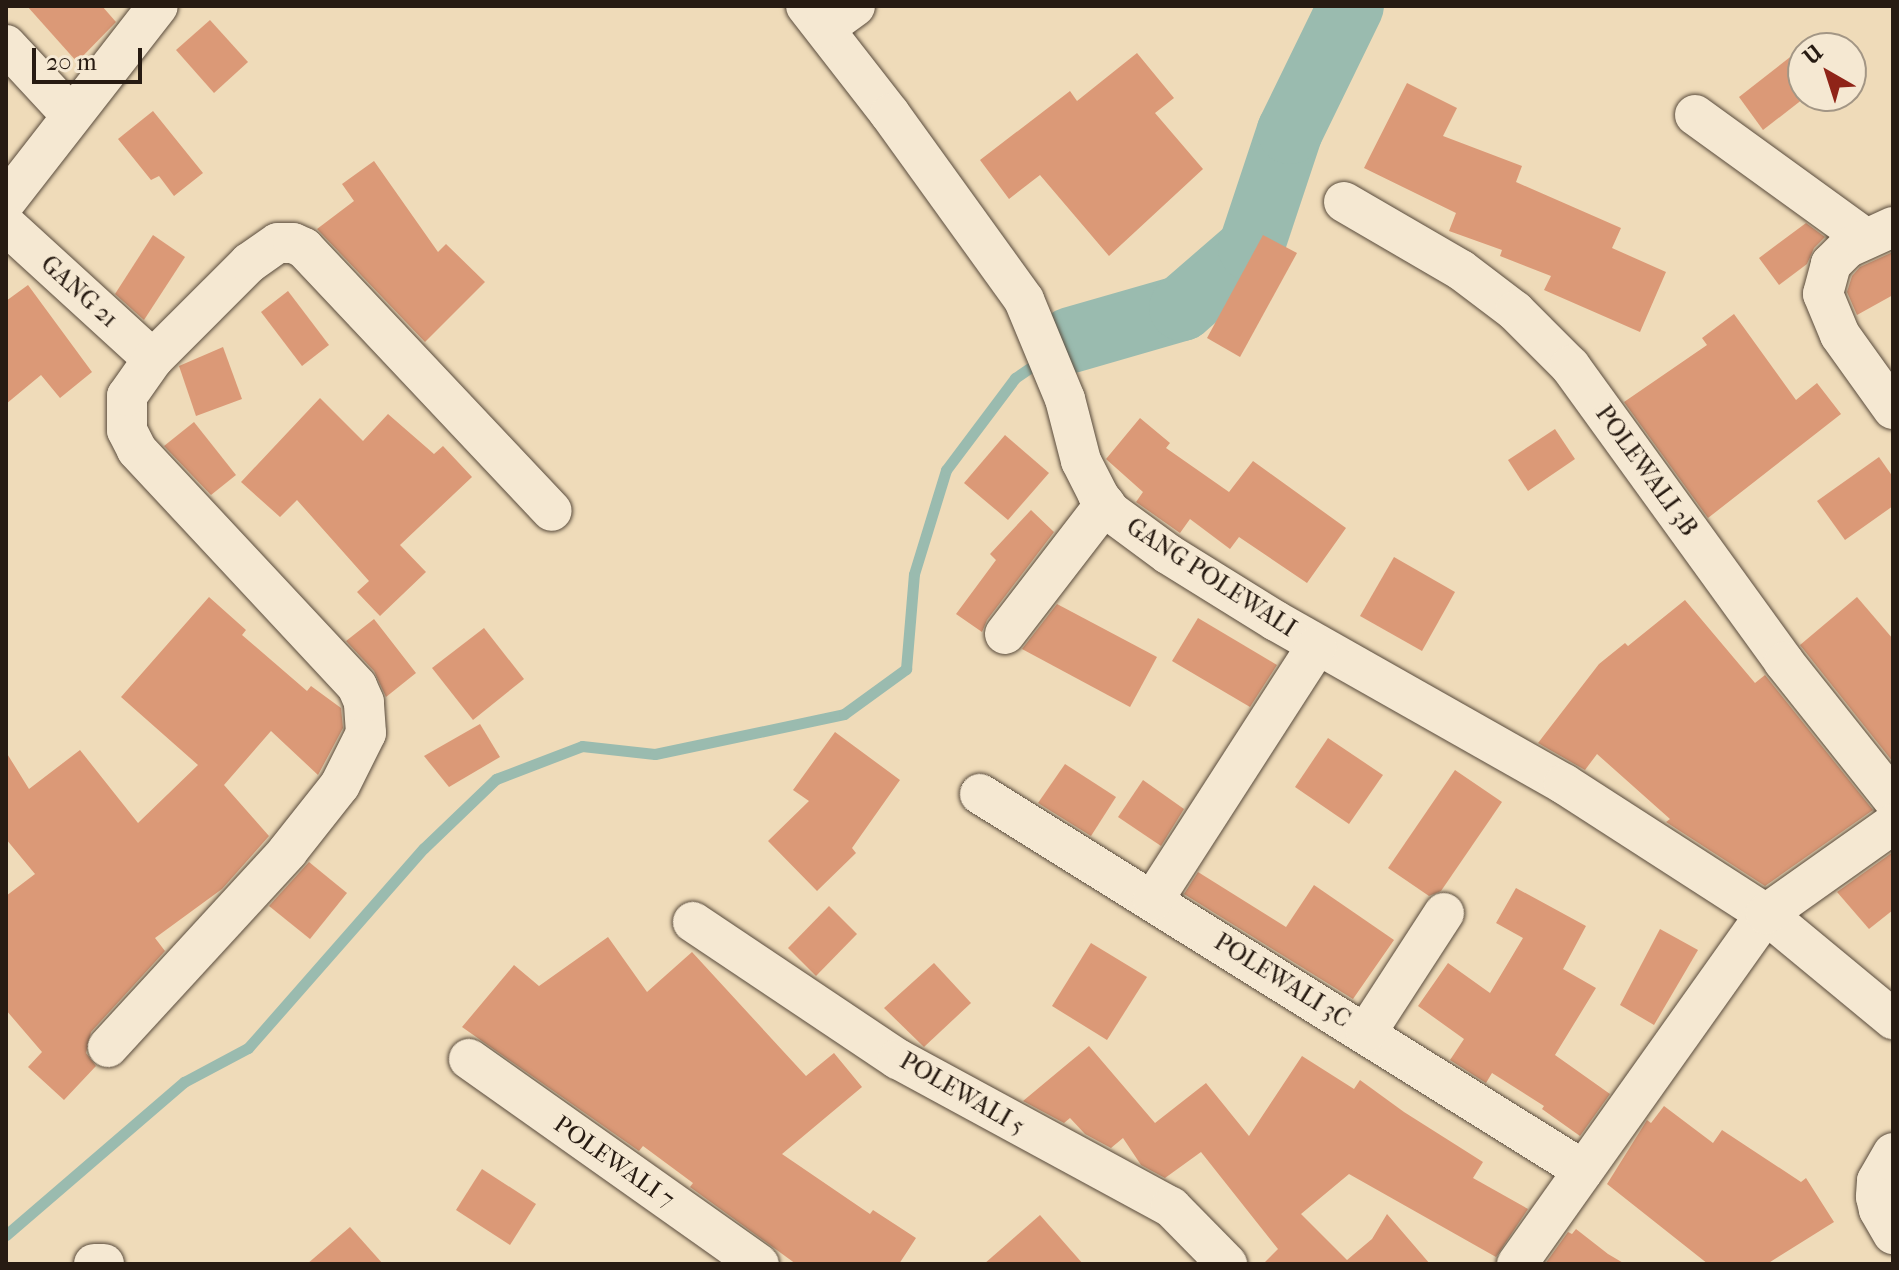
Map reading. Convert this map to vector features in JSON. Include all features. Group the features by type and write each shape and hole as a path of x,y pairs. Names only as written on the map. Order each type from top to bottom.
{"street":[{"path":"6,201 158,6"},
{"name":"GANG POLEWALI","path":"829,13 1024,300 1065,399 1081,461 1105,504 1132,530 1317,646 1153,900"},
{"path":"6,45 71,115"},
{"path":"1695,115 1879,233"},
{"name":"POLEWALI 3B","path":"1344,202 1461,270 1515,311 1570,366 1784,662 1893,799"},
{"name":"GANG 21","path":"6,225 153,359"},
{"path":"1879,233 1847,248 1831,264 1823,294 1840,335 1893,409"},
{"path":"108,1047 287,852 340,785 366,733 364,702 357,686 137,450 127,430 127,396 153,359 249,263 278,243 293,243 304,248 552,511"},
{"path":"1005,634 1105,504"},
{"path":"1317,646 1564,784 1766,914 1893,1019"},
{"name":"POLEWALI 3C","path":"980,794 1583,1170"},
{"path":"1517,1264 1766,914 1893,824"},
{"path":"1366,1033 1444,913"},
{"name":"POLEWALI 5","path":"693,922 898,1059 1171,1207 1227,1264"},
{"name":"POLEWALI 7","path":"469,1059 759,1264"},
{"path":"1893,1153 1877,1181 1876,1197 1879,1210 1893,1234"},
{"path":"94,1264 104,1264"}],"building":[{"path":"27,6 102,6 116,22 77,62"},
{"path":"210,20 248,62 214,93 176,50"},
{"path":"1137,53 1174,98 1155,113 1203,169 1109,256 1040,175 1009,199 980,160 1070,91 1077,101"},
{"path":"1787,60 1787,111 1763,130 1739,97"},
{"path":"1407,83 1457,108 1443,136 1522,166 1516,182 1621,228 1612,248 1666,272 1640,332 1544,290 1551,276 1500,256 1502,250 1449,231 1456,213 1364,168"},
{"path":"153,111 203,173 174,196 159,176 151,180 118,139"},
{"path":"374,161 438,252 446,244 485,282 425,342 317,229 354,201 342,184"},
{"path":"1806,223 1825,237 1814,248 1807,264 1779,285 1759,258"},
{"path":"153,235 185,257 144,320 115,294"},
{"path":"1263,235 1297,253 1240,357 1207,338"},
{"path":"1893,252 1893,295 1857,315 1847,292 1852,276 1860,267"},
{"path":"28,285 92,372 60,398 41,375 6,404 6,301"},
{"path":"288,291 329,345 302,366 261,312"},
{"path":"1734,314 1796,400 1817,383 1841,414 1708,518 1624,402 1707,345 1702,338"},
{"path":"223,347 242,399 196,416 179,366"},
{"path":"320,398 363,441 388,414 434,454 443,446 472,477 400,545 426,572 380,616 357,592 369,581 297,500 280,517 241,482"},
{"path":"1140,418 1170,443 1166,448 1229,492 1253,461 1346,528 1307,583 1239,537 1230,549 1190,519 1180,533 1136,502 1143,492 1106,459"},
{"path":"194,422 236,475 211,495 164,446"},
{"path":"1555,429 1575,459 1528,491 1508,460"},
{"path":"1005,435 1049,473 1008,520 964,483"},
{"path":"1879,457 1893,477 1893,506 1845,540 1817,501"},
{"path":"1031,510 1054,532 987,620 982,632 956,614 996,560 990,554"},
{"path":"1394,557 1455,592 1422,651 1360,616"},
{"path":"209,597 246,630 242,635 307,691 311,686 341,708 343,728 318,775 271,731 224,785 269,836 222,889 155,938 165,951 91,1032 86,1053 96,1066 64,1100 28,1067 42,1052 6,1010 6,896 35,874 6,839 6,752 29,789 80,750 138,823 198,765 121,697"},
{"path":"1857,597 1893,639 1893,762 1800,645"},
{"path":"1685,600 1755,683 1765,675 1873,810 1765,886 1666,822 1670,819 1597,754 1585,770 1538,743 1599,664 1625,643 1628,646"},
{"path":"1057,604 1157,657 1130,707 1022,649"},
{"path":"1198,618 1277,665 1250,707 1172,661"},
{"path":"374,619 416,673 386,697 374,671 346,641"},
{"path":"484,628 524,679 473,720 432,668"},
{"path":"480,724 500,757 449,787 424,756"},
{"path":"835,732 900,780 852,848 856,853 817,891 768,841 809,801 793,790"},
{"path":"1328,738 1383,775 1349,824 1295,787"},
{"path":"1065,764 1116,797 1091,836 1038,803"},
{"path":"1455,770 1502,802 1441,891 1429,896 1388,868"},
{"path":"1143,780 1184,809 1161,846 1118,817"},
{"path":"1893,852 1893,910 1869,929 1837,892"},
{"path":"309,862 347,893 310,939 269,906"},
{"path":"1198,872 1286,927 1314,885 1394,940 1353,999 1184,894"},
{"path":"1516,888 1586,926 1563,969 1596,988 1555,1055 1610,1094 1580,1136 1542,1109 1544,1106 1492,1073 1486,1083 1450,1060 1464,1039 1418,1006 1448,963 1490,993 1523,938 1496,923"},
{"path":"829,906 857,934 816,976 788,948"},
{"path":"1660,929 1698,950 1654,1025 1620,1005"},
{"path":"608,937 647,992 692,952 806,1076 834,1053 862,1087 782,1154 870,1214 873,1210 916,1238 899,1264 796,1264 690,1187 693,1183 643,1146 639,1151 462,1027 514,965 539,986"},
{"path":"1091,943 1147,977 1107,1040 1052,1006"},
{"path":"934,963 971,1003 924,1047 884,1008"},
{"path":"1089,1046 1155,1123 1206,1083 1249,1136 1302,1056 1354,1089 1360,1080 1483,1162 1473,1178 1528,1209 1496,1257 1349,1174 1301,1214 1347,1260 1372,1239 1387,1214 1430,1264 1263,1264 1278,1249 1201,1152 1165,1178 1141,1165 1123,1138 1111,1148 1085,1134 1070,1118 1064,1123 1023,1101"},
{"path":"1664,1106 1713,1143 1722,1130 1801,1182 1806,1178 1834,1222 1767,1264 1708,1264 1607,1184 1647,1120 1651,1123"},
{"path":"482,1169 536,1204 510,1245 456,1210"},
{"path":"1040,1215 1083,1264 984,1264"},
{"path":"350,1227 383,1264 307,1264"},
{"path":"1576,1229 1625,1264 1545,1264 1568,1232 1572,1234"}],"waterway":[{"path":"1071,340 1182,308 1251,248 1290,131 1351,6"},
{"path":"6,1235 184,1082 248,1048 424,848 496,779 582,746 655,754 844,714 906,669 914,574 946,470 1015,378 1071,340"}]}
